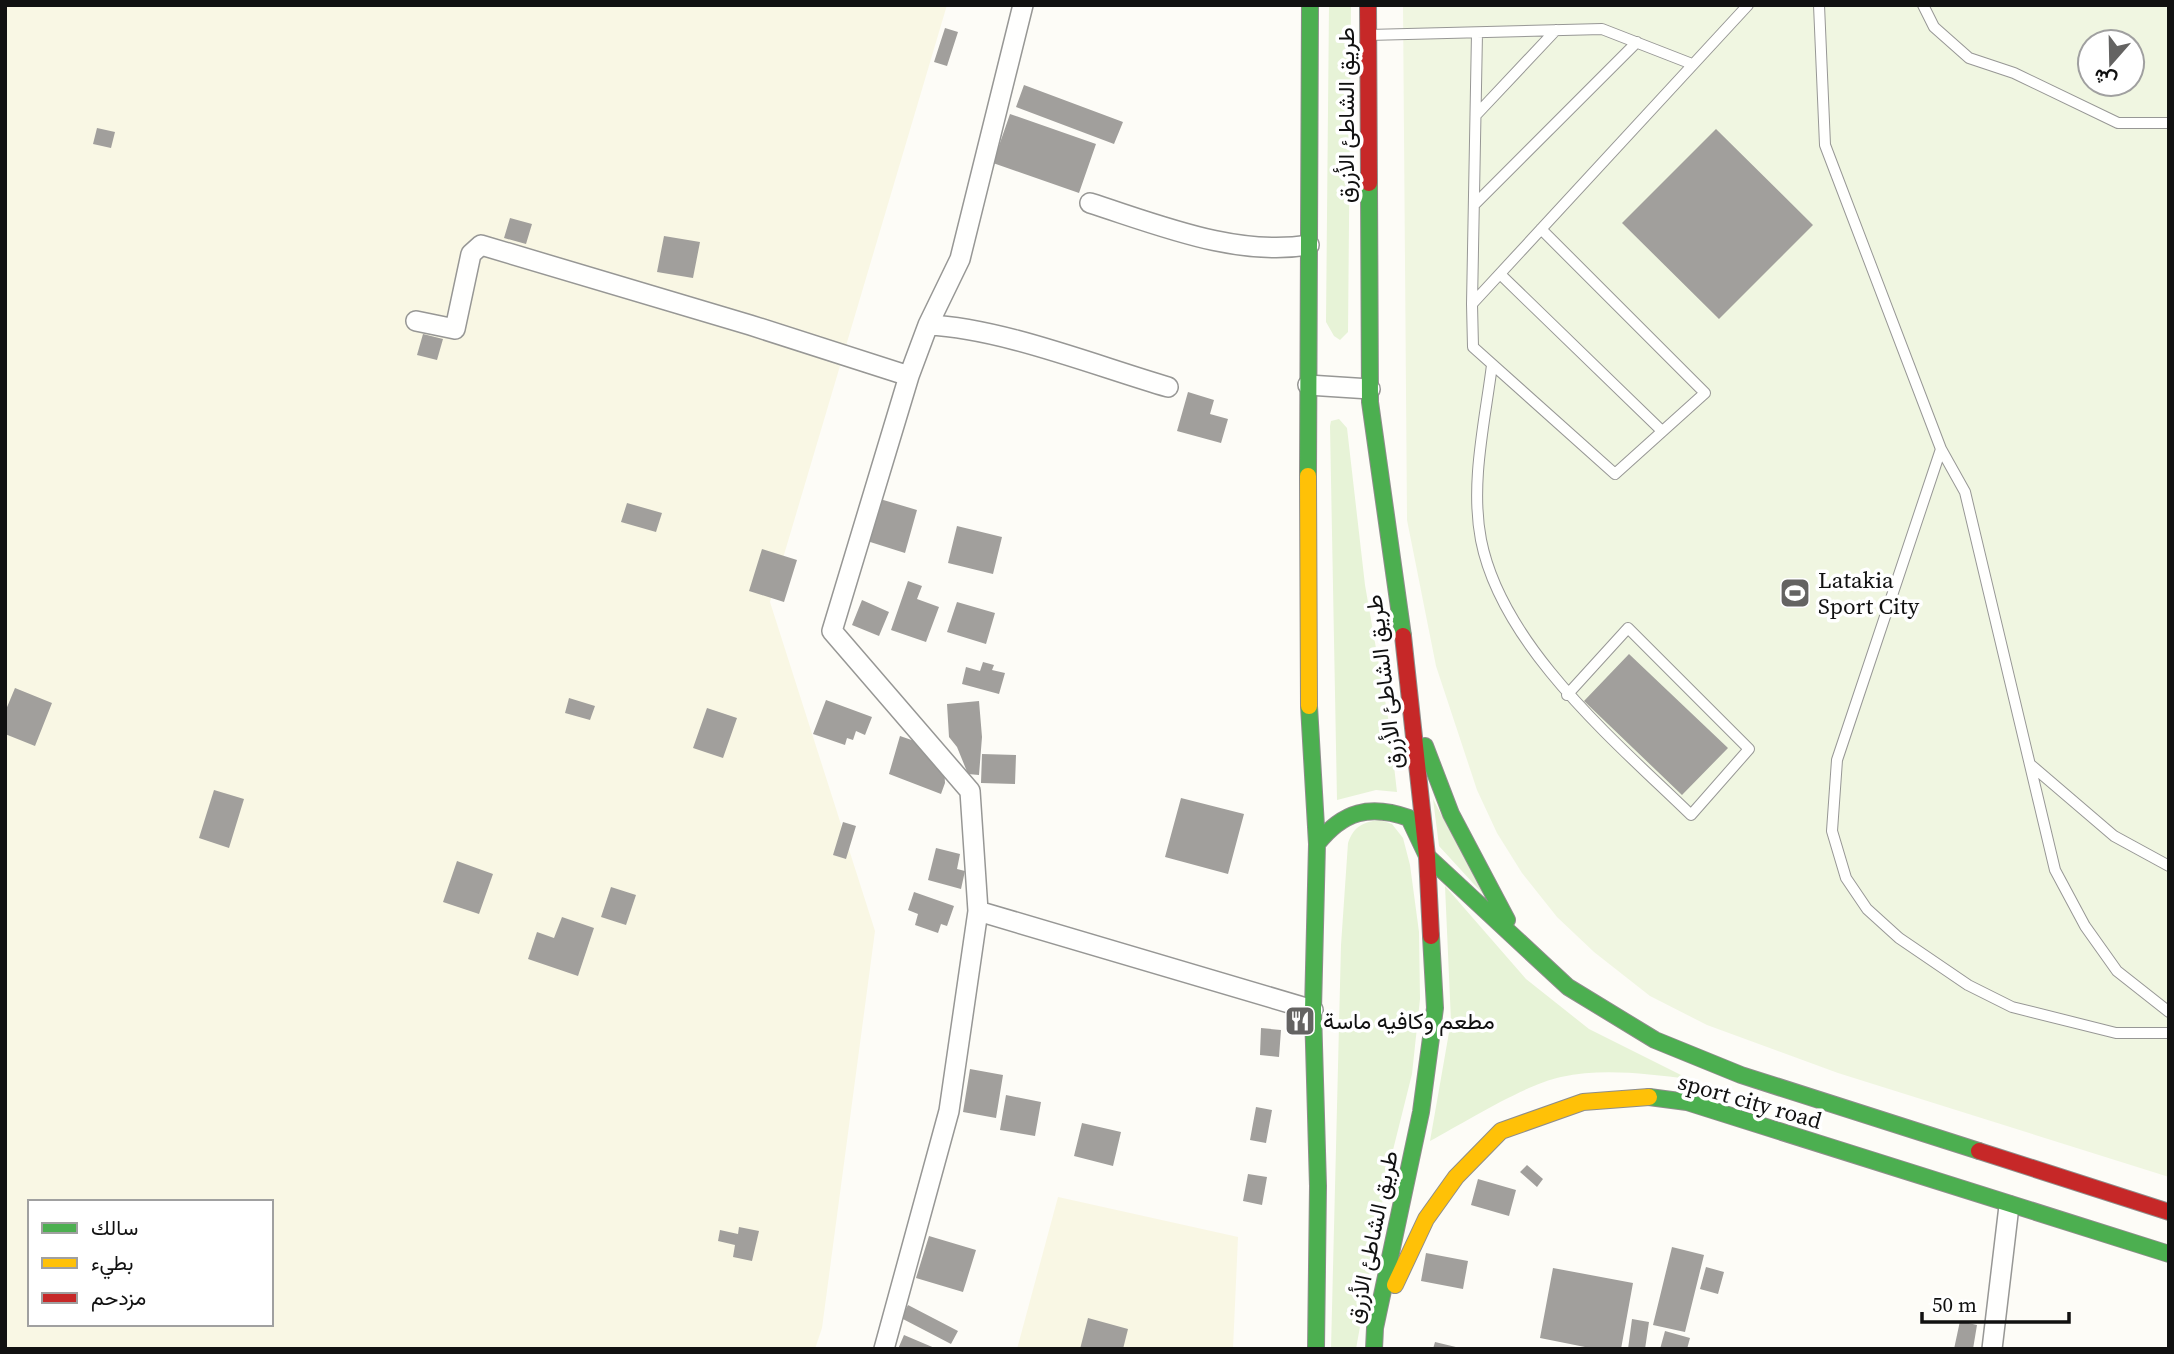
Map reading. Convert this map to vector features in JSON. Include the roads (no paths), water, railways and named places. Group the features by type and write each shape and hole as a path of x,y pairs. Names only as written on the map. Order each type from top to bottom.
{"main road":[{"name":"طريق الشاطئ الأزرق","path":"1310,5 1307,672 1317,844 1314,1010 1318,1186 1315,1349"},
{"name":"طريق الشاطئ الأزرق","path":"1368,5 1370,389 1427,856 1435,1008 1421,1112 1375,1328 1374,1349"},
{"path":"1410,710 1451,814 1518,940"},
{"path":"1317,844 1332,823 1349,814 1386,808 1409,818 1427,856"},
{"name":"sport city road","path":"1427,856 1568,987 1655,1040 1741,1075 2169,1212"},
{"name":"sport city road","path":"1375,1328 1426,1219 1456,1177 1501,1131 1583,1102 1637,1096 1687,1102 2009,1206 2169,1254"}],"street":[{"path":"884,1349 949,1111 978,911 970,791 832,631 909,376 928,325 960,259 1023,5"},
{"path":"1090,203 1188,234 1280,250 1309,245"},
{"path":"416,321 456,329 471,254 481,245 750,324 909,376"},
{"path":"928,325 951,326 1005,339 1168,387"},
{"path":"1308,385 1370,389"},
{"path":"978,911 1314,1010"},
{"path":"1992,1349 2009,1206"}],"lane":[{"path":"1472,304 1748,5"},
{"path":"1819,5 1825,145 1941,449 1965,492 2055,870 2085,926 2117,971 2169,1012"},
{"path":"1923,5 1934,27 1969,58 2014,73 2118,123 2169,123"},
{"path":"1368,35 1602,29 1692,64"},
{"path":"1476,115 1556,30"},
{"path":"1477,33 1473,348 1615,474 1704,393 1541,229"},
{"path":"1474,205 1637,42"},
{"path":"1500,274 1662,431"},
{"path":"1492,365 1477,485 1481,540 1505,606 1567,695 1691,815 1749,749 1628,628 1567,695"},
{"path":"1941,449 1837,760 1832,831 1846,878 1867,909 1899,938 1968,985 2012,1007 2116,1033 2169,1033"},
{"path":"2031,765 2114,836 2169,866"}],"place":[{"name":"Latakia Sport City","path":"1795,593"},
{"name":"مطعم وكافيه ماسة","path":"1300,1021"}]}
